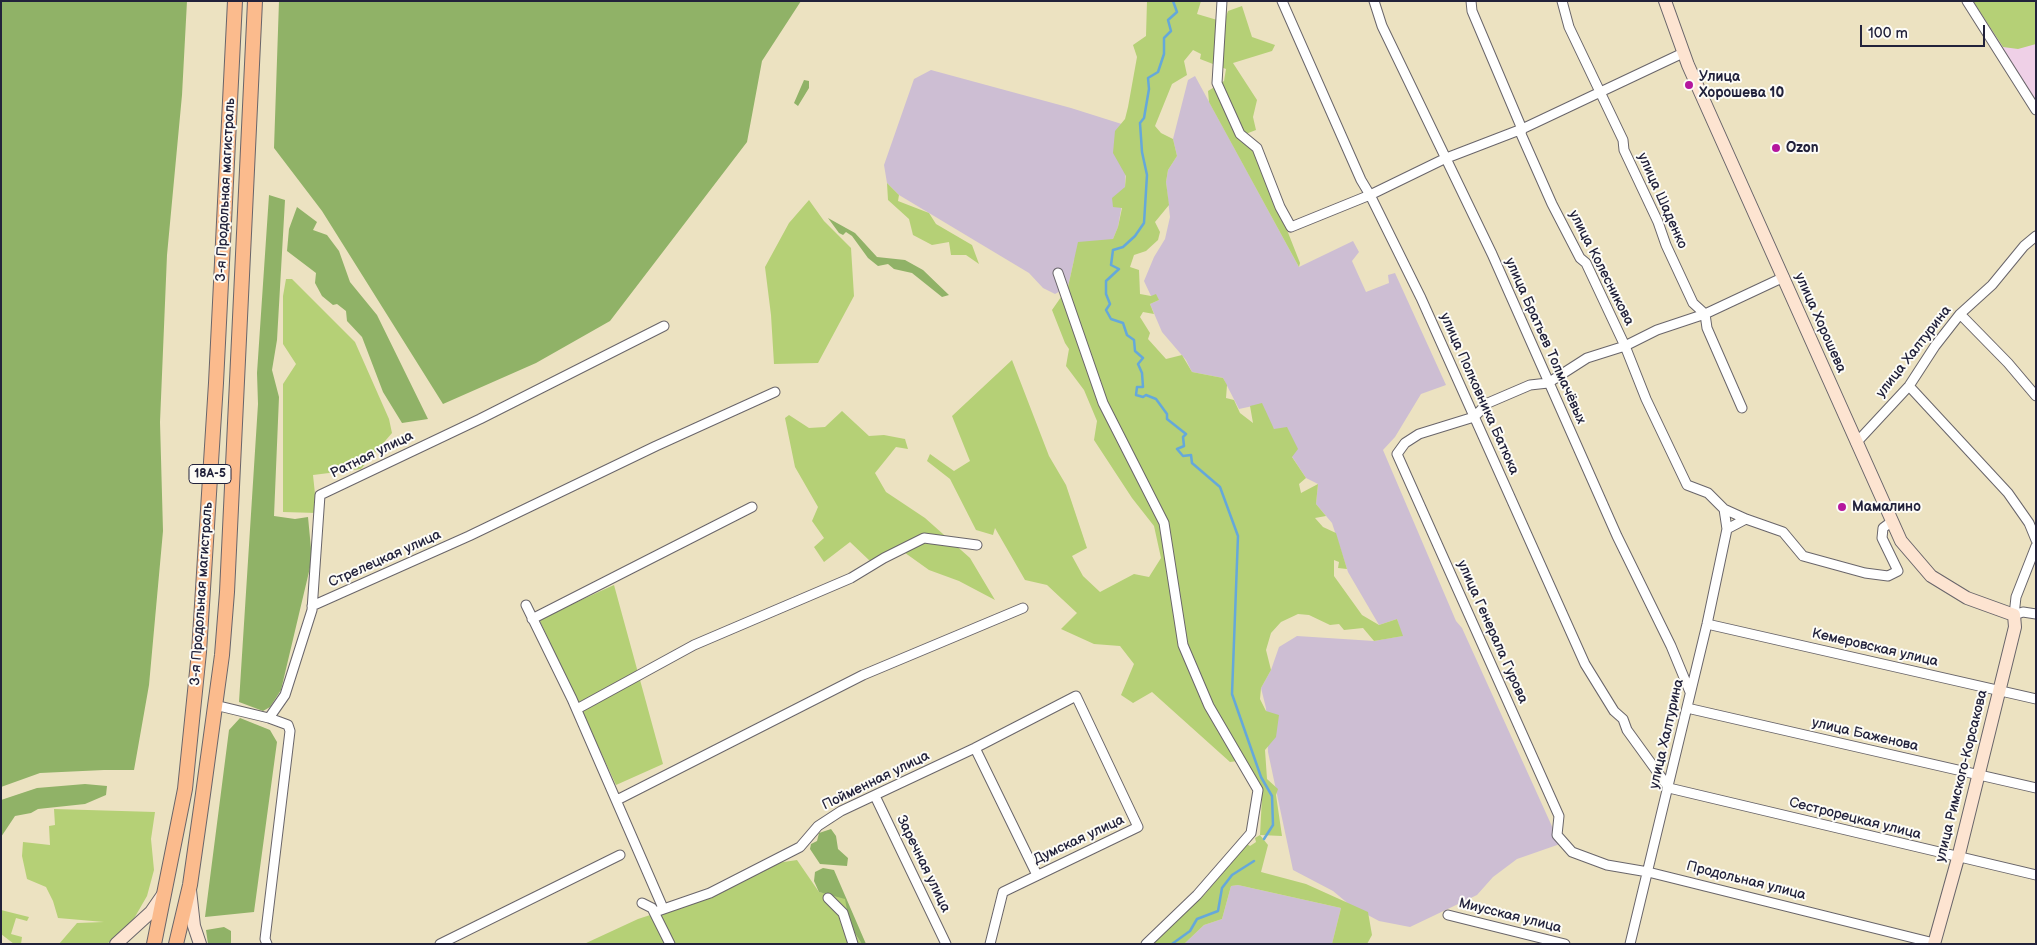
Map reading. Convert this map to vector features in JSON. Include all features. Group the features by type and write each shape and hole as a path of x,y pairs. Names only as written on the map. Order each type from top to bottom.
{"highway":[{"name":"3-я Продольная магистраль","path":"154,944 167,887 184,789 199,652 216,383 235,1"},
{"name":"3-я Продольная магистраль","path":"176,944 190,885 215,705 227,592 255,1"}],"main road":[{"name":"улица Хорошева","path":"1666,1 1683,53 1784,277 1891,522 1913,558 1931,576 1967,598 2008,613"},
{"name":"улица Римского-Корсакова","path":"1935,944 2016,627 2008,613"},
{"path":"190,885 194,926 200,944"},
{"path":"116,944 151,912 167,887"}],"street":[{"path":"1222,1 1216,83 1240,134 1257,148 1280,207 1291,228 1444,159 1522,129 1683,53"},
{"name":"улица Полковника Батюка","path":"1282,1 1361,180 1370,194 1474,417 1585,664 1614,711 1623,719 1627,730 1669,788"},
{"name":"улица Братьев Толмачёвых","path":"1374,1 1382,26 1444,159 1492,254 1617,536 1671,646 1690,692"},
{"name":"улица Колесникова","path":"1471,1 1472,11 1522,129 1521,134 1552,204 1580,258 1586,263 1625,346 1646,399 1687,485 1708,493 1724,509 1783,532 1803,556 1865,573 1888,576 1898,571 1882,538 1883,528 1891,522"},
{"name":"улица Шаденко","path":"1562,1 1569,27 1623,140 1624,150 1658,222 1666,245 1693,303 1705,314 1707,328 1742,408"},
{"path":"1967,1 2036,110"},
{"name":"улица Халтурина","path":"1856,443 1909,386 1935,346 1960,314 1992,286 2024,246 2036,236"},
{"path":"1058,273 1103,403 1164,523 1183,645 1209,706 1258,790 1250,833 1197,895 1146,944"},
{"path":"1474,417 1488,403 1530,385 1548,383 1587,358 1625,346 1657,330 1705,314 1784,277"},
{"path":"1960,314 2008,363 2036,396"},
{"name":"Ратная улица","path":"312,606 320,495 664,326"},
{"path":"1909,386 2008,493 2029,523 2036,540"},
{"name":"Стрелецкая улица","path":"312,606 469,536 656,446 775,392"},
{"name":"улица Генерала Гурова","path":"1474,417 1419,434 1404,442 1397,454 1559,816 1557,835"},
{"path":"532,619 752,507"},
{"path":"1724,509 1727,529 1746,519"},
{"name":"улица Халтурина","path":"1630,944 1669,788 1727,529"},
{"path":"577,709 694,645 851,578 884,558 924,538 977,545"},
{"name":"улица Римского-Корсакова","path":"2008,613 2016,598 2036,546"},
{"path":"526,605 577,709 618,800 663,908"},
{"path":"269,718 285,695 312,606"},
{"path":"618,800 863,675 1024,608"},
{"path":"2008,613 2023,612 2036,614"},
{"name":"Кемеровская улица","path":"1707,624 2036,699"},
{"name":"Пойменная улица","path":"655,912 710,893 800,847 818,826 841,811 975,748 1076,696"},
{"name":"Думская улица","path":"990,944 1003,892 1138,827 1076,696"},
{"path":"215,705 269,718 288,725 290,731 265,939 267,944"},
{"name":"улица Баженова","path":"1687,708 2036,788"},
{"path":"975,748 1037,875"},
{"name":"Сестрорецкая улица","path":"1669,788 2036,875"},
{"name":"Заречная улица","path":"875,796 946,944"},
{"name":"Продольная улица","path":"1557,835 1572,852 1586,859 1648,872 1935,944"},
{"path":"440,944 620,856"},
{"path":"828,898 843,913 853,944"},
{"path":"642,903 652,908 655,912 670,944"},
{"name":"Миусская улица","path":"1448,915 1565,944"}],"shaded area":[{"path":"1971,1 2036,1 2036,100"},
{"path":"931,70 1071,108 1128,126 1125,187 1118,227 1113,239 1074,260 1068,287 1055,294 1043,288 1029,273 899,195 887,183 884,165 914,79"},
{"path":"1195,76 1299,267 1353,241 1359,252 1352,261 1366,292 1389,283 1388,275 1395,273 1446,385 1421,394 1395,437 1383,450 1456,621 1462,628 1560,844 1517,859 1493,877 1477,895 1410,927 1379,921 1351,906 1333,891 1293,870 1268,752 1266,708 1261,688 1271,670 1279,647 1297,636 1374,641 1402,636 1397,619 1379,625 1348,572 1332,523 1316,504 1318,484 1306,478 1268,420 1262,404 1239,409 1223,378 1192,372 1186,360 1162,332 1150,304 1159,300 1151,296 1144,281 1154,257 1165,239 1170,217 1166,182 1168,170 1177,156 1173,139 1188,80"},
{"path":"1238,885 1341,908 1332,944 1184,944 1204,925 1222,919 1231,886"}],"green space":[{"path":"1,1 187,1 182,95 167,255 160,422 163,531 149,685 134,770 40,773 1,787"},
{"path":"279,1 801,1 762,61 747,142 610,321 536,363 443,404 322,211 274,148"},
{"path":"1147,1 1201,1 1197,14 1224,22 1228,11 1242,6 1252,37 1275,45 1272,51 1233,63 1257,100 1253,117 1256,130 1243,135 1257,148 1287,219 1287,230 1300,263 1299,267 1209,102 1208,91 1224,81 1226,69 1200,59 1201,54 1193,50 1184,61 1187,75 1172,84 1155,126 1161,133 1173,139 1177,156 1168,170 1166,182 1169,205 1155,222 1160,232 1158,240 1146,251 1134,255 1130,267 1139,270 1140,294 1151,296 1156,294 1159,300 1150,304 1154,314 1143,312 1140,317 1150,333 1148,339 1166,359 1182,355 1192,372 1223,378 1227,385 1226,398 1234,400 1240,413 1253,423 1250,406 1262,403 1274,429 1287,427 1298,449 1292,457 1306,478 1299,484 1301,493 1318,484 1316,504 1326,516 1315,518 1323,527 1336,533 1347,569 1338,568 1339,562 1334,560 1334,576 1362,615 1379,625 1397,619 1403,636 1374,641 1363,628 1344,630 1339,624 1330,625 1309,615 1298,614 1281,622 1271,633 1266,650 1271,670 1261,688 1260,699 1266,711 1279,715 1276,737 1265,750 1267,779 1278,789 1276,795 1282,836 1260,835 1262,797 1259,782 1246,760 1230,762 1152,692 1133,703 1121,695 1134,664 1120,646 1094,644 1061,629 1077,613 1047,585 1025,580 995,528 993,535 976,530 950,479 927,461 930,454 954,471 970,461 952,416 1012,360 1049,456 1066,485 1087,548 1072,556 1083,576 1100,592 1134,574 1149,577 1161,558 1154,526 1132,498 1094,440 1097,421 1084,390 1066,366 1069,349 1052,310 1068,287 1078,242 1113,239 1118,227 1122,208 1113,207 1112,198 1125,187 1126,176 1113,153 1115,131 1125,119 1128,107 1137,57 1133,45 1146,36"},
{"path":"1973,1 2036,1 2036,44 2018,49 2003,47"},
{"path":"804,80 809,81 809,88 798,106 794,103"},
{"path":"887,183 899,195 898,201 929,213 936,224 972,245 979,264 966,255 951,255 949,242 932,245 913,235 909,219 888,200"},
{"path":"269,195 285,200 277,340 272,370 279,397 274,516 295,519 308,517 312,559 281,690 270,707 263,711 239,702"},
{"path":"809,200 824,221 851,248 854,296 818,363 774,364 771,315 765,267 789,223"},
{"path":"297,207 317,222 313,230 327,235 339,251 350,282 377,315 428,419 402,423 383,392 362,337 347,321 346,311 337,304 333,305 322,296 315,283 316,273 287,251 289,229"},
{"path":"828,218 855,233 877,257 905,260 923,270 949,295 942,297 912,273 894,269 888,264 878,266 868,258 852,236 846,232 843,235 839,233"},
{"path":"286,279 292,279 355,342 389,419 392,433 361,469 313,475 317,513 283,512 283,384 296,364 283,344 283,296"},
{"path":"842,411 869,436 884,435 905,439 908,449 896,447 875,473 886,492 925,518 970,558 995,600 959,581 929,570 901,550 870,561 850,542 824,562 814,547 824,538 812,521 818,507 795,467 785,418 789,415 809,428 825,427"},
{"path":"614,585 663,764 616,785 539,619"},
{"path":"240,718 270,730 277,742 254,912 205,917 229,730"},
{"path":"85,784 107,786 106,795 85,804 38,809 31,813 15,816 1,837 1,800 37,788"},
{"path":"54,809 155,812 151,839 154,870 147,896 132,922 107,944 59,944 77,923 104,922 58,918 46,887 27,879 22,856 23,842 50,845 49,826 55,825"},
{"path":"831,829 836,836 838,849 848,858 847,866 820,864 810,849 811,844 817,841 819,833"},
{"path":"1260,835 1268,845 1261,872 1306,884 1368,912 1372,935 1367,944 1332,944 1341,908 1238,885 1231,886 1222,919 1204,925 1184,944 1151,944 1205,894 1247,844 1250,846 1256,842 1255,838"},
{"path":"797,860 819,892 846,898 850,926 862,944 584,944 638,919 724,891 777,863"},
{"path":"823,868 834,870 866,944 862,944 850,926 845,899 819,892 814,881 815,872"},
{"path":"1,910 29,917 27,921 16,918 11,934 22,937 21,944 14,944 1,934"},
{"path":"224,927 231,931 231,944 208,944 206,930"}],"waterway":[{"path":"1173,1 1177,12 1168,20 1171,31 1164,38 1164,54 1158,72 1148,78 1149,89 1144,118 1140,123 1142,152 1147,175 1144,223 1135,236 1123,247 1113,250 1111,265 1119,269 1106,281 1106,294 1110,304 1106,310 1111,319 1123,323 1127,335 1134,340 1135,351 1143,358 1138,364 1142,373 1143,387 1137,387 1136,395 1143,397 1146,395 1156,399 1167,414 1167,419 1186,434 1183,437 1184,446 1177,449 1183,456 1191,455 1192,463 1220,487 1238,536 1232,694 1261,777 1272,796 1273,825 1264,839"},
{"path":"1172,944 1190,931 1197,919 1218,911 1222,888 1232,875 1254,861"}],"place":[{"name":"Улица Хорошева 10","path":"1689,85"},
{"name":"Ozon","path":"1776,148"},
{"name":"Мамалино","path":"1842,507"}]}
